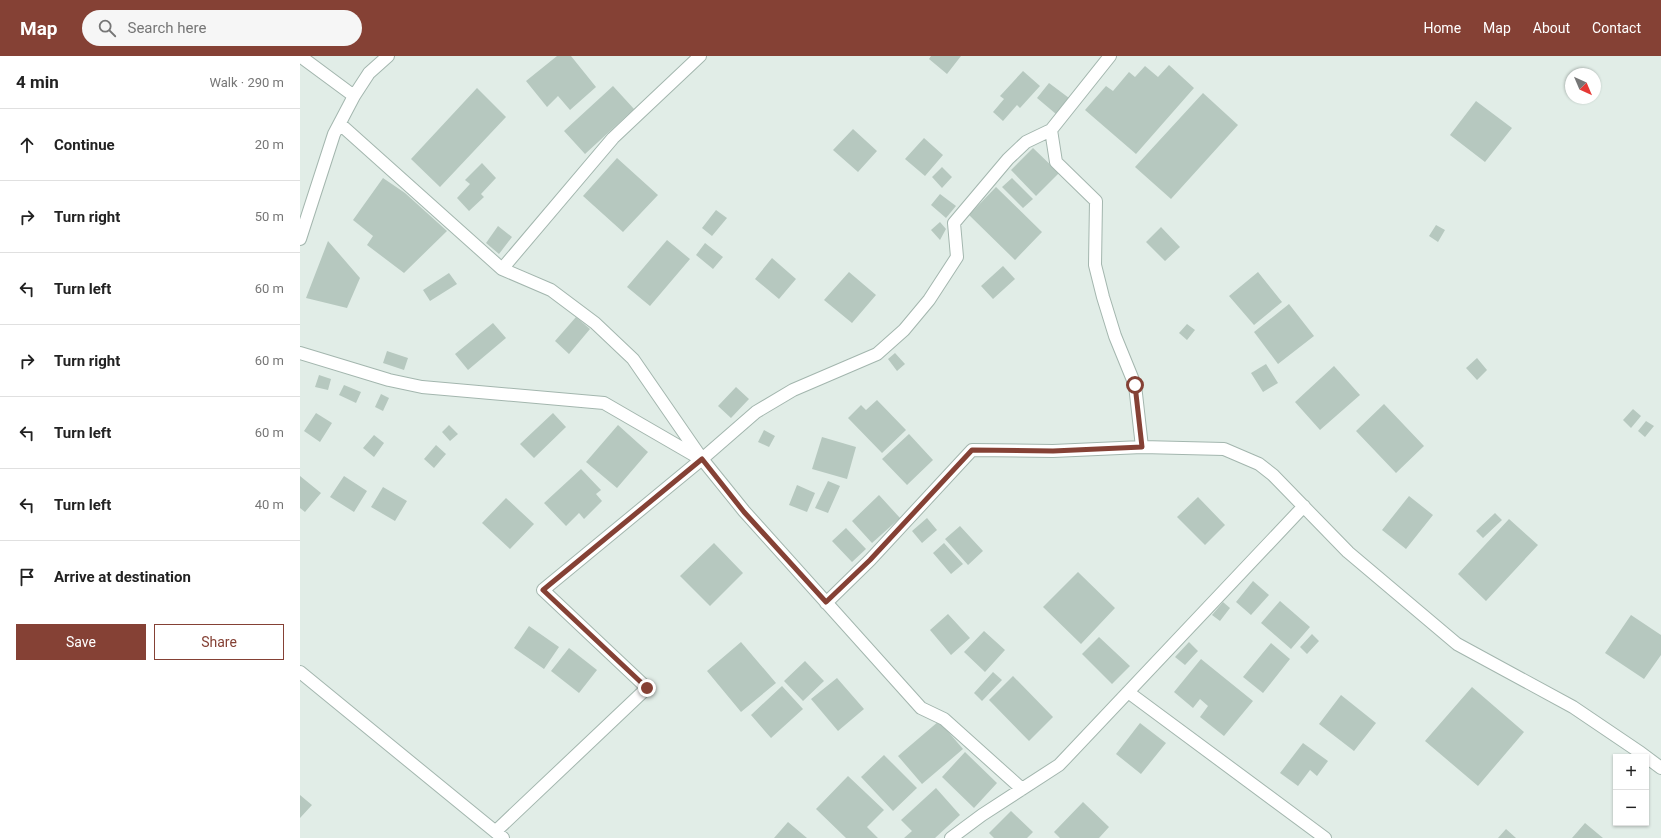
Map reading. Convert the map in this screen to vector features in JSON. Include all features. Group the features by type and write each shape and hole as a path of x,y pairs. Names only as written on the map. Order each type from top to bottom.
{"street":[{"path":"300,56 354,96"},
{"path":"300,239 334,134 354,96 369,72 388,56"},
{"path":"502,269 613,138 700,56"},
{"path":"300,672 499,835 647,688 543,590 702,459 756,412 793,390 877,354 904,330 929,300 957,257 954,223 1008,158 1026,142 1051,130 1110,56"},
{"path":"340,124 502,269 551,290 595,323 633,359 702,459 744,512 921,708 944,719 1022,789"},
{"path":"1051,130 1056,162 1096,201 1096,265 1103,297 1115,336 1135,385 1142,447"},
{"path":"300,353 389,380 422,387 604,403 702,459"},
{"path":"826,602 870,560 972,450 1053,451 1142,447 1224,449 1259,464 1304,506 1348,552 1457,644 1573,708 1661,768"},
{"path":"957,836 982,815 1059,765 1304,506"},
{"path":"1128,692 1326,838"}],"building":[{"path":"557,56 571,56 596,87 570,110 558,96 547,107 526,81"},
{"path":"931,56 961,56 947,74 929,59"},
{"path":"1169,65 1194,88 1136,154 1085,110 1106,86 1113,91 1129,72 1135,77 1145,66 1158,77"},
{"path":"1023,71 1040,86 1020,108 1017,105 1003,121 993,112 1004,99 1000,96"},
{"path":"1049,83 1069,98 1056,114 1037,98"},
{"path":"613,86 634,109 585,154 564,131"},
{"path":"477,88 506,117 440,187 411,159"},
{"path":"1203,93 1238,125 1171,199 1135,167"},
{"path":"1476,101 1512,128 1485,162 1450,135"},
{"path":"853,129 877,151 858,172 833,150"},
{"path":"924,138 943,155 925,176 905,159"},
{"path":"1033,148 1059,173 1036,196 1011,170"},
{"path":"617,158 658,195 623,232 583,196"},
{"path":"482,163 496,178 481,194 484,197 469,211 457,198 470,184 465,180"},
{"path":"942,167 952,177 942,188 932,177"},
{"path":"383,178 405,193 447,231 404,273 367,245 373,236 353,220"},
{"path":"1012,178 1033,199 1023,208 1002,187"},
{"path":"996,187 1042,232 1015,260 969,215"},
{"path":"940,194 956,206 946,218 931,205"},
{"path":"716,210 727,218 712,236 702,228"},
{"path":"940,222 946,229 940,240 931,230"},
{"path":"1436,225 1445,230 1438,242 1429,236"},
{"path":"498,226 512,237 499,254 486,243"},
{"path":"1161,227 1180,247 1165,261 1146,242"},
{"path":"667,240 690,259 650,306 627,287"},
{"path":"328,241 360,278 347,308 306,298"},
{"path":"705,243 723,257 713,269 696,255"},
{"path":"772,258 796,279 779,299 755,279"},
{"path":"1003,266 1015,279 993,299 981,286"},
{"path":"849,272 876,295 852,323 824,300"},
{"path":"1258,272 1282,302 1254,325 1229,296"},
{"path":"449,273 457,284 430,301 423,290"},
{"path":"1289,304 1314,336 1278,364 1254,332"},
{"path":"576,317 590,329 569,354 555,341"},
{"path":"493,323 506,338 468,370 455,354"},
{"path":"1187,324 1195,330 1187,340 1179,333"},
{"path":"387,351 408,358 404,370 383,363"},
{"path":"895,353 905,364 897,371 888,359"},
{"path":"1477,358 1487,370 1477,380 1466,368"},
{"path":"1266,364 1278,383 1263,392 1251,373"},
{"path":"1334,366 1360,395 1320,430 1295,402"},
{"path":"319,375 331,379 328,390 315,387"},
{"path":"344,385 361,392 356,403 339,395"},
{"path":"736,387 749,399 731,418 718,406"},
{"path":"381,394 389,398 383,411 375,407"},
{"path":"877,400 906,430 882,453 848,418 861,405 866,410"},
{"path":"1384,404 1424,446 1396,473 1356,431"},
{"path":"1633,409 1641,416 1631,428 1623,420"},
{"path":"316,413 332,423 320,442 304,431"},
{"path":"553,413 566,427 534,458 520,444"},
{"path":"1646,421 1654,426 1645,437 1638,431"},
{"path":"449,425 458,434 450,441 442,432"},
{"path":"618,425 648,452 617,488 586,462"},
{"path":"764,430 775,436 769,447 758,442"},
{"path":"909,434 933,460 907,485 882,459"},
{"path":"374,435 384,443 374,457 363,448"},
{"path":"822,437 856,447 847,479 812,469"},
{"path":"436,445 446,454 434,468 424,459"},
{"path":"581,469 601,490 596,494 602,501 584,519 579,513 566,526 544,503"},
{"path":"300,476 321,493 305,512 300,508"},
{"path":"344,476 367,491 354,512 330,497"},
{"path":"828,481 840,486 828,513 815,508"},
{"path":"797,485 815,493 807,512 789,505"},
{"path":"383,487 407,501 395,521 371,507"},
{"path":"879,495 900,518 872,543 852,521"},
{"path":"1409,496 1433,515 1406,549 1382,530"},
{"path":"1198,497 1225,525 1205,545 1177,517"},
{"path":"506,498 534,524 510,549 482,523"},
{"path":"1495,513 1502,520 1483,538 1476,531"},
{"path":"927,518 937,530 922,543 912,531"},
{"path":"1509,519 1538,545 1486,601 1458,574"},
{"path":"960,526 983,551 968,565 945,539"},
{"path":"846,528 866,549 852,562 832,541"},
{"path":"714,543 743,573 710,606 680,576"},
{"path":"944,543 963,564 951,574 933,553"},
{"path":"1078,572 1115,608 1081,644 1043,607"},
{"path":"1253,581 1269,595 1251,615 1236,602"},
{"path":"1280,601 1310,627 1291,649 1261,623"},
{"path":"1223,602 1230,608 1220,621 1212,615"},
{"path":"948,614 970,638 951,655 930,630"},
{"path":"1631,615 1661,635 1661,655 1644,679 1605,653"},
{"path":"529,626 559,647 544,669 514,648"},
{"path":"984,631 1005,650 985,672 964,652"},
{"path":"1312,634 1319,641 1307,654 1300,647"},
{"path":"1099,637 1130,666 1112,684 1082,654"},
{"path":"741,642 776,683 741,712 707,671"},
{"path":"1189,642 1198,651 1185,665 1175,657"},
{"path":"1271,643 1290,659 1263,693 1243,677"},
{"path":"569,648 597,670 579,693 551,671"},
{"path":"1201,659 1253,701 1224,736 1200,717 1208,706 1200,699 1193,708 1174,692"},
{"path":"805,661 824,681 803,701 784,681"},
{"path":"993,672 1002,680 982,701 974,693"},
{"path":"1013,676 1053,717 1029,741 989,700"},
{"path":"837,678 864,709 838,731 811,699"},
{"path":"782,686 803,709 771,738 751,715"},
{"path":"1472,687 1524,732 1478,786 1425,741"},
{"path":"1341,695 1376,723 1354,751 1319,724"},
{"path":"939,721 963,749 922,784 898,756"},
{"path":"1140,723 1166,743 1141,774 1116,754"},
{"path":"1303,743 1328,761 1317,776 1310,770 1298,786 1280,773"},
{"path":"965,752 997,783 974,808 942,777"},
{"path":"884,755 917,788 893,811 861,777"},
{"path":"848,776 884,810 867,827 878,838 846,838 816,809"},
{"path":"936,788 960,815 935,838 904,838 912,831 901,820"},
{"path":"300,795 312,805 300,818"},
{"path":"1083,802 1109,827 1099,838 1060,838 1054,832"},
{"path":"1011,811 1033,832 1027,838 994,838 989,833"},
{"path":"788,822 807,838 774,838"},
{"path":"1585,823 1603,838 1572,838"},
{"path":"1506,829 1516,838 1498,838"}],"route":[{"path":"647,688 543,590 702,459 744,512 826,602 870,560 972,450 1053,451 1142,447 1135,385"}]}
